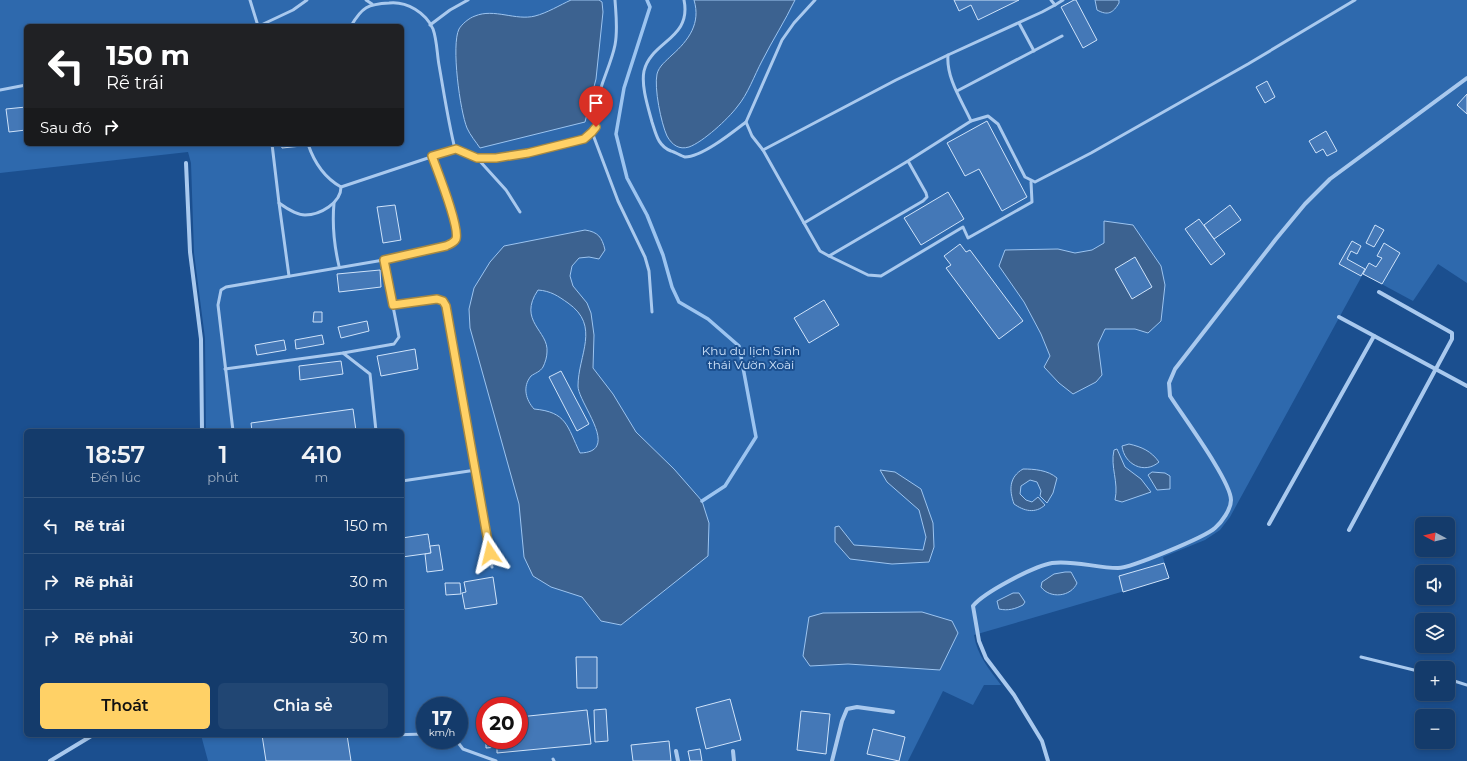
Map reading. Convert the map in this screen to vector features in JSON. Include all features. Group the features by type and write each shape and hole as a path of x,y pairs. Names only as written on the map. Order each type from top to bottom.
{"street":[{"path":"1048,761 1042,741 1018,701 986,658 978,642 973,606 978,600 1041,566 1052,563 1120,568 1203,537 1216,528 1228,513 1231,500 1224,479 1170,396 1169,383 1175,369 1276,239 1314,194 1330,179 1467,78"},
{"path":"186,163 190,252 201,339 202,429"},
{"path":"1348,530 1452,340 1452,333 1379,292"},
{"path":"1339,317 1467,386"},
{"path":"1269,524 1374,336"},
{"path":"832,761 842,721 848,710 857,707 893,712"},
{"path":"50,761 90,737"},
{"path":"676,751 678,761"},
{"path":"733,751 734,761"}],"lane":[{"path":"250,0 257,24"},
{"path":"262,24 293,10 307,0"},
{"path":"366,0 372,4"},
{"path":"430,25 450,10 468,0"},
{"path":"309,146 311,153 324,174 332,182 341,187 456,149 477,158 496,158 528,153 584,139 596,127 597,103 615,45 617,22 615,0"},
{"path":"684,0 685,20 676,34 650,58 644,70 644,84 656,136 663,148 685,156 702,152 718,143 746,122 782,40 815,0"},
{"path":"1051,0 1055,5"},
{"path":"763,150 896,80 1019,23 1063,0"},
{"path":"1031,182 1041,180 1091,153 1267,53 1355,0"},
{"path":"352,24 360,11 372,4 396,2 410,6 424,15 433,30 450,127 456,149"},
{"path":"1019,23 1034,51"},
{"path":"957,91 1062,36"},
{"path":"948,55 947,62 957,91 971,120"},
{"path":"0,90 24,85"},
{"path":"746,122 752,136 763,150 820,252 868,275 881,276 963,227 968,238 1032,202 1031,182 1025,177 998,124 988,116 971,120 908,161 804,223"},
{"path":"592,132 618,201 645,257 649,271 652,312"},
{"path":"272,146 289,276"},
{"path":"233,429 218,305 221,290 226,287 339,266 384,260 446,246 454,242 456,237 455,224 432,156"},
{"path":"477,158 506,190 520,212"},
{"path":"829,256 923,201 926,197 926,193 908,161"},
{"path":"279,203 294,212 304,215 327,210 341,192 341,187"},
{"path":"334,202 332,220 339,266"},
{"path":"225,369 343,353 394,344 399,337 384,260"},
{"path":"393,305 437,299 443,301 446,306 492,567"},
{"path":"343,353 370,374 376,429"},
{"path":"404,481 476,470"},
{"path":"1361,657 1415,670"},
{"path":"1455,681 1467,685"},
{"path":"404,735 416,734"},
{"path":"463,749 496,761"}],"green space":[{"name":"Khu du lịch Sinh thái Vườn Xoài","path":"0,0 1467,0 1467,283 1438,264 1413,301 1363,274 1230,517 1220,530 1205,540 1163,557 1169,578 974,635 981,655 1001,685 984,685 973,705 943,691 908,761 208,761 202,737 404,737 404,429 206,429 205,338 194,253 191,163 188,152 0,173"}],"shaded area":[{"path":"571,0 599,0 602,2 603,12 596,79 585,122 480,148 467,128 459,93 456,49 459,29 470,18 482,14 490,13 520,17 535,16"},
{"path":"694,0 795,0 741,102 728,118 715,130 695,144 682,148 671,142 667,136 660,114 656,80 661,66 684,43 695,24 696,8"},
{"path":"1095,0 1119,0 1119,3 1112,11 1104,13 1097,10"},
{"path":"1104,221 1133,225 1161,266 1165,285 1161,321 1148,333 1135,329 1105,329 1098,344 1102,375 1096,382 1073,394 1059,383 1044,367 1050,356 1041,334 1024,302 999,266 1005,250 1058,249 1075,253 1092,250 1104,243"},
{"path":"585,230 593,232 601,238 605,250 599,259 589,257 579,258 572,266 570,276 573,286 587,303 591,313 594,335 593,368 613,394 636,432 674,469 702,501 709,523 708,556 621,625 601,621 582,597 551,587 533,576 524,557 519,504 470,328 469,309 474,288 490,262 504,246","holes":["538,290 547,291 561,298 578,312 583,321 586,331 578,386 598,436 597,444 592,451 580,453 568,428 560,417 553,413 534,409 527,398 526,389 528,380 531,376 542,369 547,356 546,345 532,318 532,301"]},
{"path":"1129,444 1146,450 1159,462 1147,468 1136,466 1127,458 1122,446"},
{"path":"1117,449 1125,467 1141,479 1151,492 1122,502 1115,500 1116,487 1113,456 1114,450"},
{"path":"1023,469 1045,472 1057,478 1053,493 1047,503 1040,496 1041,491 1037,482 1030,480 1021,486 1020,494 1026,500 1032,502 1038,497 1045,505 1037,510 1026,510 1014,504 1011,494 1011,484 1018,472"},
{"path":"880,470 895,472 921,489 933,523 934,547 929,562 892,564 850,559 835,542 835,527 839,526 854,545 923,550 926,537 919,510 887,482"},
{"path":"1152,472 1165,473 1170,476 1170,489 1157,490 1148,475"},
{"path":"1071,572 1077,583 1070,591 1065,594 1055,595 1045,591 1041,587 1042,582 1054,574"},
{"path":"1013,593 1019,593 1025,602 1023,605 1017,608 1005,610 999,609 997,601"},
{"path":"922,612 952,621 958,633 940,670 848,664 810,666 803,656 809,617 823,613"}],"building":[{"path":"954,0 1019,0 978,20 971,5 959,11"},
{"path":"1076,0 1097,40 1083,48 1061,7"},
{"path":"1267,81 1275,97 1265,103 1256,87"},
{"path":"1467,94 1467,114 1457,105"},
{"path":"24,107 24,130 9,132 6,109"},
{"path":"987,121 1027,197 1002,211 979,169 965,176 947,143"},
{"path":"1326,131 1337,151 1327,156 1323,149 1316,153 1309,141"},
{"path":"282,146 302,146 282,148"},
{"path":"948,192 964,219 921,245 904,218"},
{"path":"395,205 401,240 383,243 377,207"},
{"path":"1230,205 1241,220 1214,239 1204,225"},
{"path":"1199,219 1225,254 1211,265 1185,229"},
{"path":"1375,225 1384,230 1374,247 1366,243"},
{"path":"1352,241 1361,246 1357,254 1351,251 1347,259 1365,269 1361,276 1339,264"},
{"path":"1384,243 1400,253 1382,284 1363,274 1369,263 1376,267 1382,258 1377,256"},
{"path":"960,244 966,252 970,250 1023,321 999,339 946,268 951,265 944,256"},
{"path":"1135,257 1152,287 1132,299 1115,269"},
{"path":"380,270 381,287 339,292 337,274"},
{"path":"824,300 839,325 809,343 794,318"},
{"path":"314,312 322,312 322,322 313,322"},
{"path":"367,321 369,331 341,338 338,327"},
{"path":"322,335 324,344 296,349 295,340"},
{"path":"284,340 286,350 257,355 255,345"},
{"path":"415,349 418,369 381,376 377,356"},
{"path":"341,361 343,374 300,380 299,366"},
{"path":"561,371 589,424 577,431 549,377"},
{"path":"353,409 356,429 252,429 251,423"},
{"path":"428,534 431,553 404,557 404,538"},
{"path":"439,545 443,570 427,572 425,554 431,553 430,546"},
{"path":"1164,563 1169,578 1123,592 1119,576"},
{"path":"493,577 497,604 465,609 462,593 466,592 464,582"},
{"path":"445,583 460,583 461,594 446,595"},
{"path":"576,657 597,657 597,688 577,688"},
{"path":"730,699 741,740 706,749 696,708"},
{"path":"606,709 608,741 595,742 594,710"},
{"path":"587,710 591,744 497,753 497,749 528,749 528,716"},
{"path":"801,711 830,714 826,754 797,750"},
{"path":"873,729 905,737 899,761 867,754"},
{"path":"262,737 347,737 351,761 266,761"},
{"path":"669,741 671,761 633,761 631,745"},
{"path":"700,749 702,761 690,761 688,751"}],"waterway":[{"path":"647,0 650,7 624,88 616,134 627,178 647,215 663,255 672,287 679,302 708,319 739,346 756,437 725,486 702,501"}],"route":[{"path":"490,553 446,306 443,301 437,299 427,299 393,305 384,260 446,246 454,242 456,237 455,224 432,156 456,149 477,158 496,158 528,153 584,139 596,127"}]}
